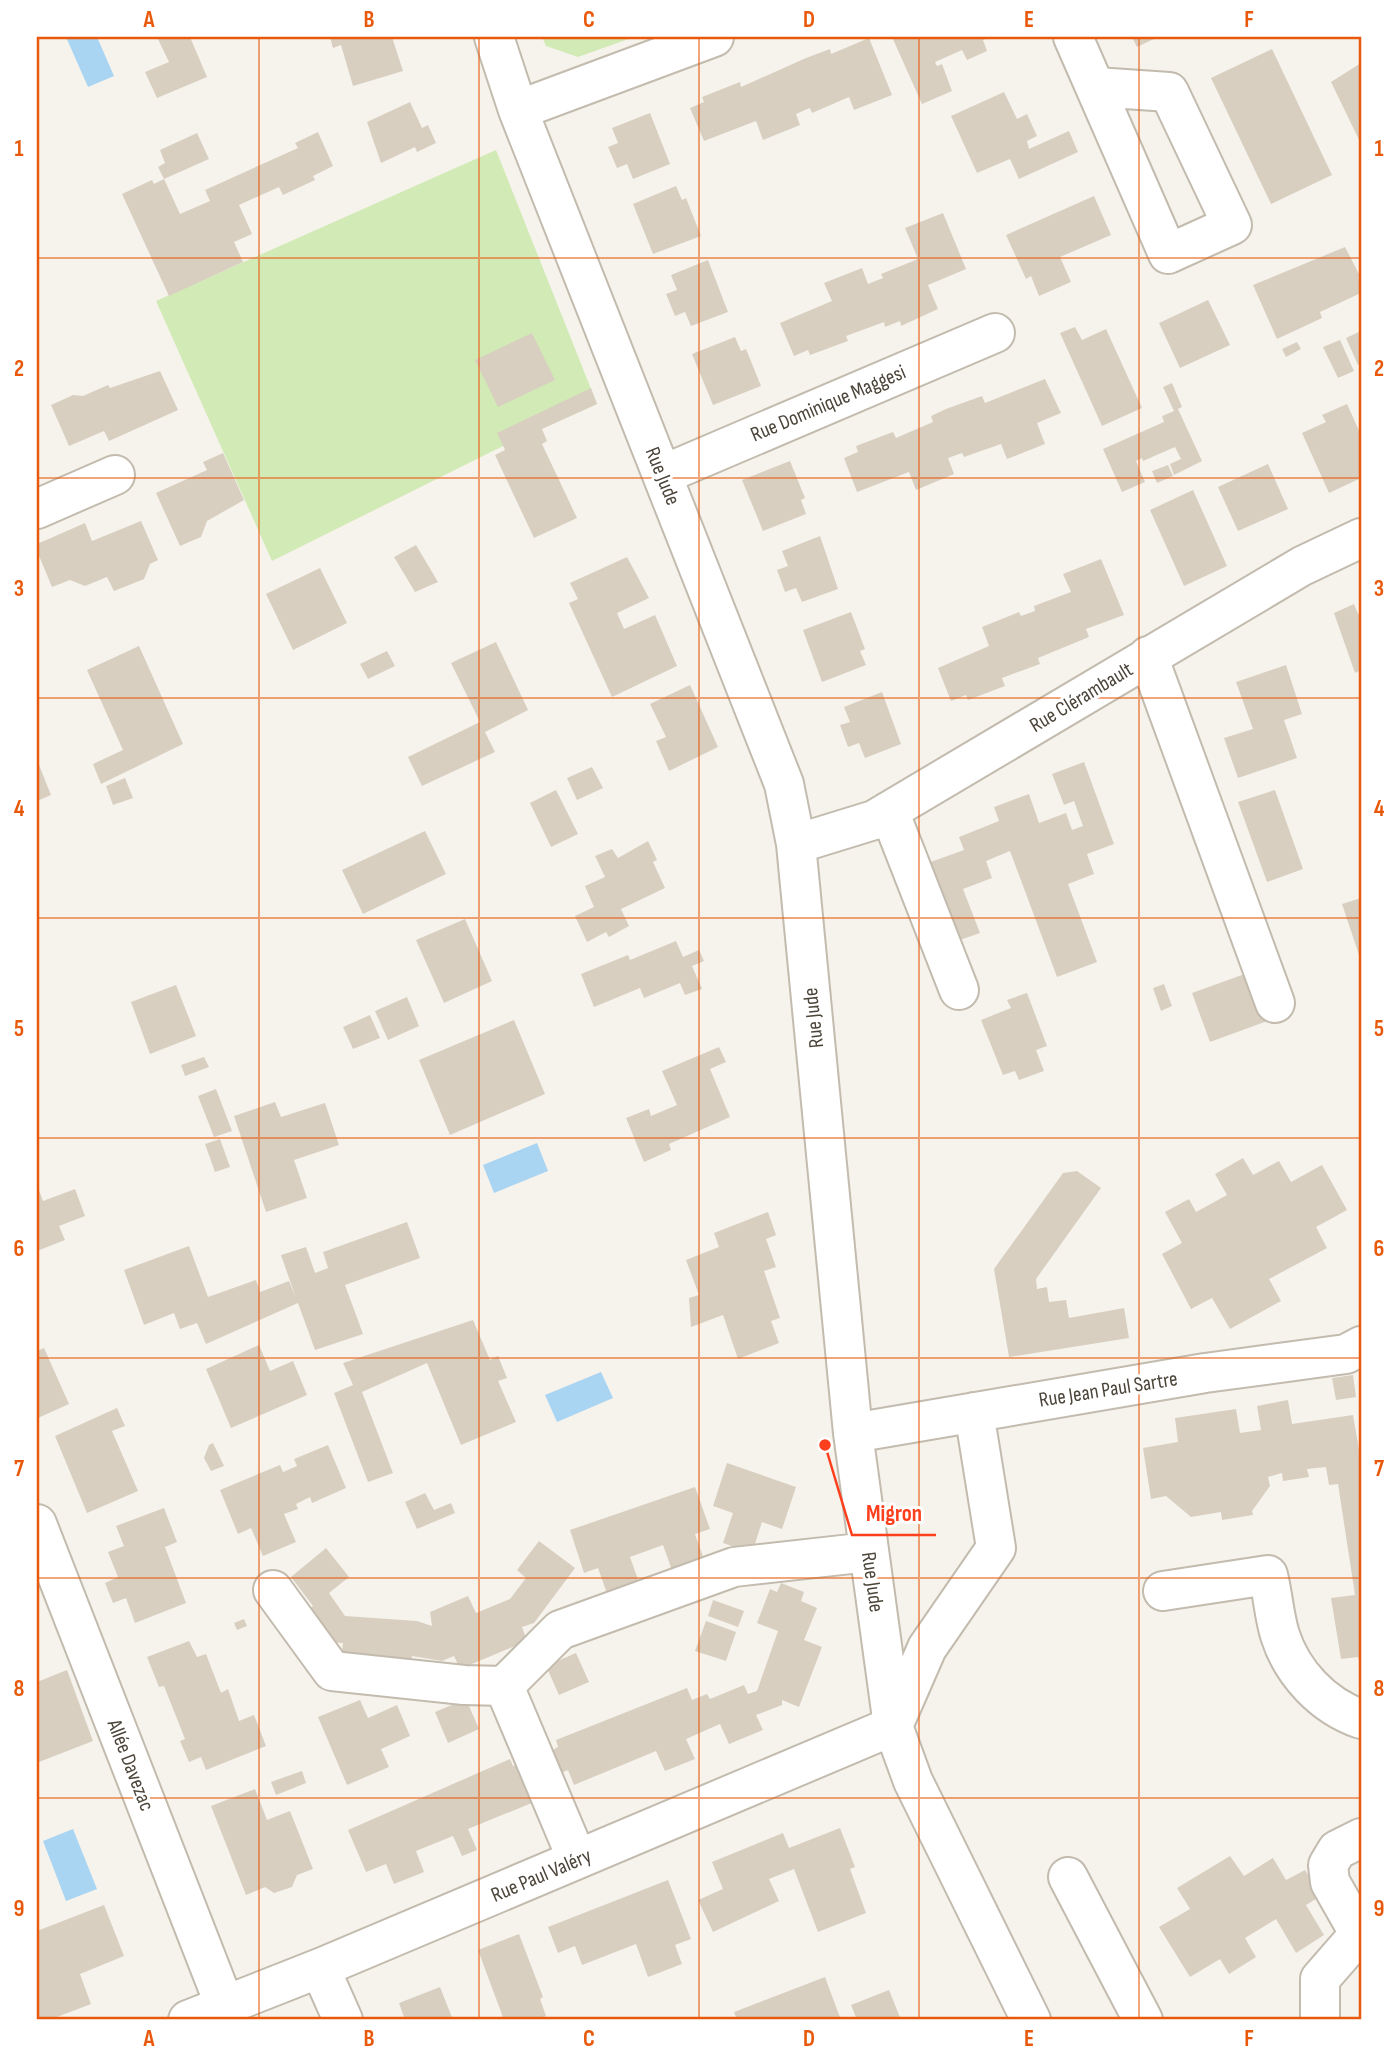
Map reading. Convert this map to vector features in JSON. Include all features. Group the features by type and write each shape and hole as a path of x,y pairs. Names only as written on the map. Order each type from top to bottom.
{"street":[{"name":"Rue Jude","path":"494,37 518,110 784,784 796,844 853,1433 893,1726 912,1781 1031,2020"},
{"path":"518,110 714,37"},
{"path":"1073,37 1096,87"},
{"name":"Rue Dominique Maggesi","path":"662,474 995,333"},
{"path":"37,509 115,475"},
{"name":"Rue Clérambault","path":"796,844 873,820 1302,566 1361,538"},
{"path":"1149,656 1275,1003"},
{"path":"889,811 959,990"},
{"name":"Rue Jean Paul Sartre","path":"853,1433 1205,1373 1346,1354 1361,1346"},
{"path":"893,1726 927,1648 996,1548 974,1412"},
{"name":"Allée Davezac","path":"37,1524 225,2006"},
{"path":"273,1590 332,1671 504,1686 560,1630 734,1567 869,1552"},
{"path":"1163,1591 1268,1575 1279,1633 1289,1658 1308,1685 1346,1714 1361,1719"},
{"path":"504,1686 578,1859"},
{"name":"Rue Paul Valéry","path":"188,2020 320,1968 893,1726"},
{"path":"1320,2020 1320,1979 1360,1932 1330,1882 1328,1865 1337,1850 1361,1838"},
{"path":"1068,1877 1143,2020"},
{"path":"320,1968 343,2020"}],"green space":[{"path":"542,37 634,37 578,57 546,46"},
{"path":"496,150 597,404 503,446 272,561 156,301"}],"water":[{"path":"66,37 97,37 114,76 88,87"},
{"path":"537,1143 548,1171 494,1193 483,1165"},
{"path":"601,1372 613,1398 557,1422 545,1395"},
{"path":"73,1829 97,1889 66,1901 43,1841"}],"building":[{"path":"157,37 190,37 207,77 157,98 145,72 169,62"},
{"path":"330,37 392,37 403,71 353,86 341,45 333,48"},
{"path":"892,37 991,37 983,40 987,51 967,60 962,50 935,62 937,66 942,64 952,91 922,104"},
{"path":"1132,37 1158,37 1137,47"},
{"path":"869,38 892,95 854,110 849,97 812,113 810,108 796,114 800,125 763,140 756,121 704,141 690,108 704,102 702,97 740,82 741,87 806,58 830,49 831,54"},
{"path":"1272,49 1332,175 1271,204 1211,78"},
{"path":"1361,63 1361,144 1331,82"},
{"path":"1004,92 1017,119 1027,114 1037,136 1027,141 1029,149 1069,131 1078,152 1019,179 1010,159 977,173 951,116"},
{"path":"410,102 422,128 428,125 436,143 417,152 415,147 381,163 367,122"},
{"path":"650,113 670,164 633,179 627,164 617,168 608,147 618,143 612,128"},
{"path":"318,132 333,166 313,176 315,180 283,195 279,187 239,205 252,234 234,242 243,262 169,296 122,194 152,180 154,184 164,179 180,214 210,201 205,190 298,148 295,143"},
{"path":"197,133 209,159 164,179 158,167 165,163 160,150"},
{"path":"676,186 682,200 686,198 701,236 653,254 633,204"},
{"path":"1094,196 1111,235 1060,257 1071,282 1039,296 1031,276 1026,279 1006,235"},
{"path":"943,213 966,269 928,285 938,309 901,326 900,321 885,327 884,322 846,336 848,341 810,355 808,350 794,356 780,323 832,301 824,283 862,268 868,284 883,278 881,274 918,259 905,228"},
{"path":"1345,247 1361,278 1361,293 1320,312 1322,318 1277,339 1253,285"},
{"path":"708,260 728,312 691,326 685,312 675,316 666,294 677,290 671,275"},
{"path":"1208,300 1230,345 1180,368 1159,323"},
{"path":"1075,327 1082,340 1106,329 1142,408 1102,426 1060,333"},
{"path":"1361,331 1361,363 1358,365 1346,338"},
{"path":"532,333 555,380 498,407 475,360"},
{"path":"735,337 741,351 746,349 761,386 713,405 692,354"},
{"path":"1340,340 1354,371 1338,378 1323,347"},
{"path":"1297,342 1301,349 1286,357 1282,349"},
{"path":"160,371 178,410 109,441 104,431 69,446 51,405 73,395 83,396 108,385 110,388"},
{"path":"1045,379 1061,413 1037,423 1045,444 1007,459 1001,444 964,457 962,453 948,458 954,474 916,490 909,472 857,492 844,458 858,452 856,446 893,432 896,438 933,422 931,416 946,409 982,396 985,403"},
{"path":"1172,383 1182,407 1178,409 1202,461 1174,475 1170,464 1181,459 1175,447 1143,461 1142,458 1136,461 1145,482 1122,492 1103,449 1164,422 1162,416 1174,411 1163,387"},
{"path":"591,388 597,404 542,429 547,441 542,444 577,518 534,538 495,455 505,450 497,433"},
{"path":"1347,404 1361,435 1361,478 1329,493 1302,433 1326,422 1322,415"},
{"path":"223,453 244,500 207,521 201,537 180,546 156,493 207,470 203,462"},
{"path":"790,461 805,498 801,500 806,514 763,531 742,480"},
{"path":"1268,464 1288,509 1238,531 1218,487"},
{"path":"1168,465 1173,476 1157,483 1152,471"},
{"path":"1193,490 1227,566 1184,586 1150,510"},
{"path":"141,521 158,560 150,564 144,579 114,591 107,577 85,586 70,580 52,587 37,551 37,544 85,523 92,541"},
{"path":"820,536 838,589 802,602 796,588 785,592 777,570 788,566 782,551"},
{"path":"416,545 438,582 415,592 394,557"},
{"path":"627,557 649,598 617,613 624,629 655,615 677,666 612,697 569,603 578,599 570,583"},
{"path":"1101,559 1124,615 1086,629 1089,637 1038,658 1040,664 1002,678 1005,686 968,700 966,695 951,701 938,668 989,646 982,627 1019,612 1021,616 1035,611 1034,606 1071,592 1063,574"},
{"path":"320,568 347,623 293,650 266,594"},
{"path":"1354,604 1358,614 1361,612 1361,670 1355,673 1334,613"},
{"path":"851,612 865,649 860,651 866,665 822,682 803,630"},
{"path":"496,642 528,710 485,732 495,752 422,786 408,757 480,722 451,663"},
{"path":"139,646 183,744 101,784 93,764 123,750 87,670"},
{"path":"387,651 395,666 368,679 360,664"},
{"path":"1286,665 1302,714 1284,720 1297,758 1238,778 1224,738 1253,729 1236,682"},
{"path":"690,685 718,747 669,771 656,741 666,737 650,704"},
{"path":"882,692 901,744 865,758 859,743 848,747 840,725 850,722 844,707"},
{"path":"37,760 51,795 37,801"},
{"path":"1084,762 1114,844 1087,854 1094,874 1068,884 1097,962 1057,977 1010,851 986,861 992,878 963,889 980,933 954,942 925,864 964,850 959,837 999,821 994,807 1029,794 1039,823 1066,813 1072,830 1083,826 1074,801 1064,805 1052,774"},
{"path":"592,767 603,788 577,800 567,778"},
{"path":"125,778 133,798 113,805 106,786"},
{"path":"556,790 578,834 551,847 530,803"},
{"path":"1275,790 1303,869 1267,882 1238,802"},
{"path":"425,831 446,874 363,914 342,870"},
{"path":"648,841 657,860 653,862 665,888 621,909 629,926 609,937 606,932 587,942 575,916 594,907 585,886 605,877 595,856 612,849 618,858"},
{"path":"1361,898 1361,954 1359,955 1342,904"},
{"path":"465,919 492,981 444,1003 416,940"},
{"path":"676,941 683,957 699,950 704,961 692,966 702,989 685,995 680,983 644,998 640,988 594,1007 581,974 628,955 630,960"},
{"path":"1253,971 1270,1020 1210,1042 1192,993"},
{"path":"1164,984 1172,1006 1161,1011 1153,988"},
{"path":"176,985 196,1036 150,1054 131,1002"},
{"path":"1027,993 1047,1046 1036,1050 1044,1071 1019,1080 1015,1071 1003,1075 981,1020 1011,1008 1007,1000"},
{"path":"407,997 419,1026 388,1040 375,1011"},
{"path":"370,1015 380,1038 353,1049 343,1027"},
{"path":"514,1020 545,1094 450,1135 419,1060"},
{"path":"719,1047 726,1062 710,1069 730,1117 669,1144 671,1150 644,1162 626,1118 649,1109 651,1116 677,1105 662,1071"},
{"path":"204,1057 209,1067 185,1076 181,1065"},
{"path":"216,1089 232,1131 214,1137 198,1096"},
{"path":"275,1102 281,1117 325,1103 339,1145 294,1160 307,1198 266,1212 234,1116"},
{"path":"220,1139 230,1167 215,1172 205,1144"},
{"path":"1243,1158 1253,1175 1279,1161 1291,1182 1322,1165 1347,1210 1316,1227 1327,1248 1269,1279 1281,1301 1230,1329 1212,1298 1191,1309 1162,1254 1182,1243 1165,1212 1189,1199 1196,1212 1227,1195 1215,1174"},
{"path":"1077,1171 1101,1188 1036,1279 1037,1289 1047,1287 1049,1302 1066,1300 1069,1318 1124,1308 1129,1338 1009,1357 994,1269 1063,1173"},
{"path":"37,1185 43,1201 75,1189 85,1216 59,1226 65,1240 37,1251"},
{"path":"768,1212 776,1235 766,1239 776,1267 764,1271 780,1318 771,1321 779,1343 738,1359 723,1315 691,1327 689,1298 699,1295 686,1260 719,1247 714,1233"},
{"path":"407,1222 420,1258 345,1285 363,1334 315,1350 298,1303 206,1344 197,1323 180,1329 174,1313 144,1325 124,1270 189,1246 208,1297 256,1280 260,1292 289,1281 296,1298 281,1255 306,1247 315,1273 328,1268 323,1252"},
{"path":"473,1320 490,1360 498,1356 507,1378 498,1381 516,1422 461,1445 427,1363 362,1392 393,1473 368,1482 334,1393 353,1385 343,1363"},
{"path":"259,1345 270,1371 293,1361 307,1395 231,1428 206,1369"},
{"path":"44,1348 69,1404 38,1418 37,1351"},
{"path":"1353,1375 1356,1397 1336,1400 1332,1378"},
{"path":"1288,1400 1292,1424 1353,1415 1359,1450 1361,1449 1361,1670 1358,1657 1341,1659 1331,1598 1355,1595 1338,1484 1329,1485 1326,1467 1307,1469 1309,1477 1283,1481 1282,1473 1268,1477 1270,1486 1252,1511 1253,1515 1222,1520 1221,1512 1191,1517 1166,1496 1151,1499 1143,1448 1178,1442 1175,1418 1236,1409 1240,1433 1261,1430 1257,1406"},
{"path":"117,1408 125,1426 112,1431 138,1491 87,1513 55,1436"},
{"path":"213,1443 224,1466 211,1471 204,1458 209,1445"},
{"path":"328,1445 346,1488 312,1503 310,1497 296,1504 298,1509 284,1514 296,1542 263,1556 251,1528 238,1534 220,1490 280,1465 283,1472 297,1466 294,1459"},
{"path":"727,1463 796,1487 782,1529 762,1522 752,1553 723,1543 733,1513 713,1506"},
{"path":"695,1487 710,1529 695,1534 706,1565 674,1576 663,1545 630,1557 641,1588 609,1599 598,1568 584,1573 570,1530"},
{"path":"425,1493 434,1510 451,1503 455,1513 417,1529 405,1502"},
{"path":"164,1508 177,1542 165,1547 186,1603 135,1623 126,1598 113,1603 105,1583 118,1577 108,1552 124,1546 116,1526"},
{"path":"539,1541 575,1568 534,1623 522,1627 527,1641 460,1669 454,1656 442,1661 412,1656 411,1667 341,1661 343,1643 325,1642 303,1614 313,1606 291,1577 326,1548 349,1577 329,1593 345,1616 417,1621 432,1626 430,1612 468,1596 476,1613 510,1599 526,1578 517,1570"},
{"path":"781,1583 804,1592 801,1601 817,1608 804,1640 822,1647 799,1707 782,1700 782,1705 756,1715 763,1730 729,1744 720,1724 686,1739 695,1759 665,1771 656,1751 574,1785 568,1770 558,1774 549,1752 558,1747 556,1740 687,1688 692,1700 707,1694 710,1699 744,1685 748,1694 757,1691 778,1631 757,1623 770,1589 777,1592"},
{"path":"713,1600 744,1611 738,1627 708,1616"},
{"path":"244,1619 247,1626 237,1630 234,1623"},
{"path":"706,1621 736,1632 726,1661 695,1651"},
{"path":"189,1641 197,1657 206,1654 221,1693 228,1689 239,1721 254,1715 266,1746 206,1770 201,1757 189,1762 180,1741 185,1739 164,1686 159,1687 147,1657"},
{"path":"576,1653 589,1682 559,1695 546,1666"},
{"path":"67,1670 93,1741 39,1762 37,1682"},
{"path":"466,1699 479,1729 448,1743 435,1712"},
{"path":"360,1700 368,1718 397,1705 410,1736 381,1749 389,1767 347,1785 318,1717"},
{"path":"510,1759 513,1766 523,1763 539,1800 468,1829 477,1850 462,1856 453,1836 416,1851 424,1872 394,1884 386,1864 366,1872 348,1830"},
{"path":"302,1771 306,1783 276,1795 271,1782"},
{"path":"255,1789 267,1820 290,1811 313,1869 297,1875 292,1887 274,1893 265,1887 246,1895 211,1806"},
{"path":"840,1828 855,1867 850,1869 866,1913 818,1932 794,1869 769,1879 779,1901 713,1932 698,1900 723,1889 712,1862 783,1833 789,1848"},
{"path":"1230,1856 1244,1876 1273,1858 1286,1880 1305,1870 1321,1896 1306,1905 1324,1935 1296,1953 1276,1919 1245,1938 1256,1957 1229,1974 1220,1959 1190,1977 1159,1927 1190,1909 1177,1888"},
{"path":"668,1880 691,1939 675,1945 682,1964 648,1977 636,1944 582,1965 575,1946 558,1953 548,1927"},
{"path":"104,1905 124,1956 80,1974 91,2004 49,2020 40,2020 37,2012 37,1931"},
{"path":"519,1934 543,1997 540,1999 546,2016 535,2020 504,2020 478,1950"},
{"path":"825,1977 841,2020 737,2020 734,2012"},
{"path":"440,1987 453,2020 405,2020 399,2003"},
{"path":"889,1990 901,2020 857,2020 851,2005"}],"place":[{"name":"Migron","path":"825,1445"}]}
